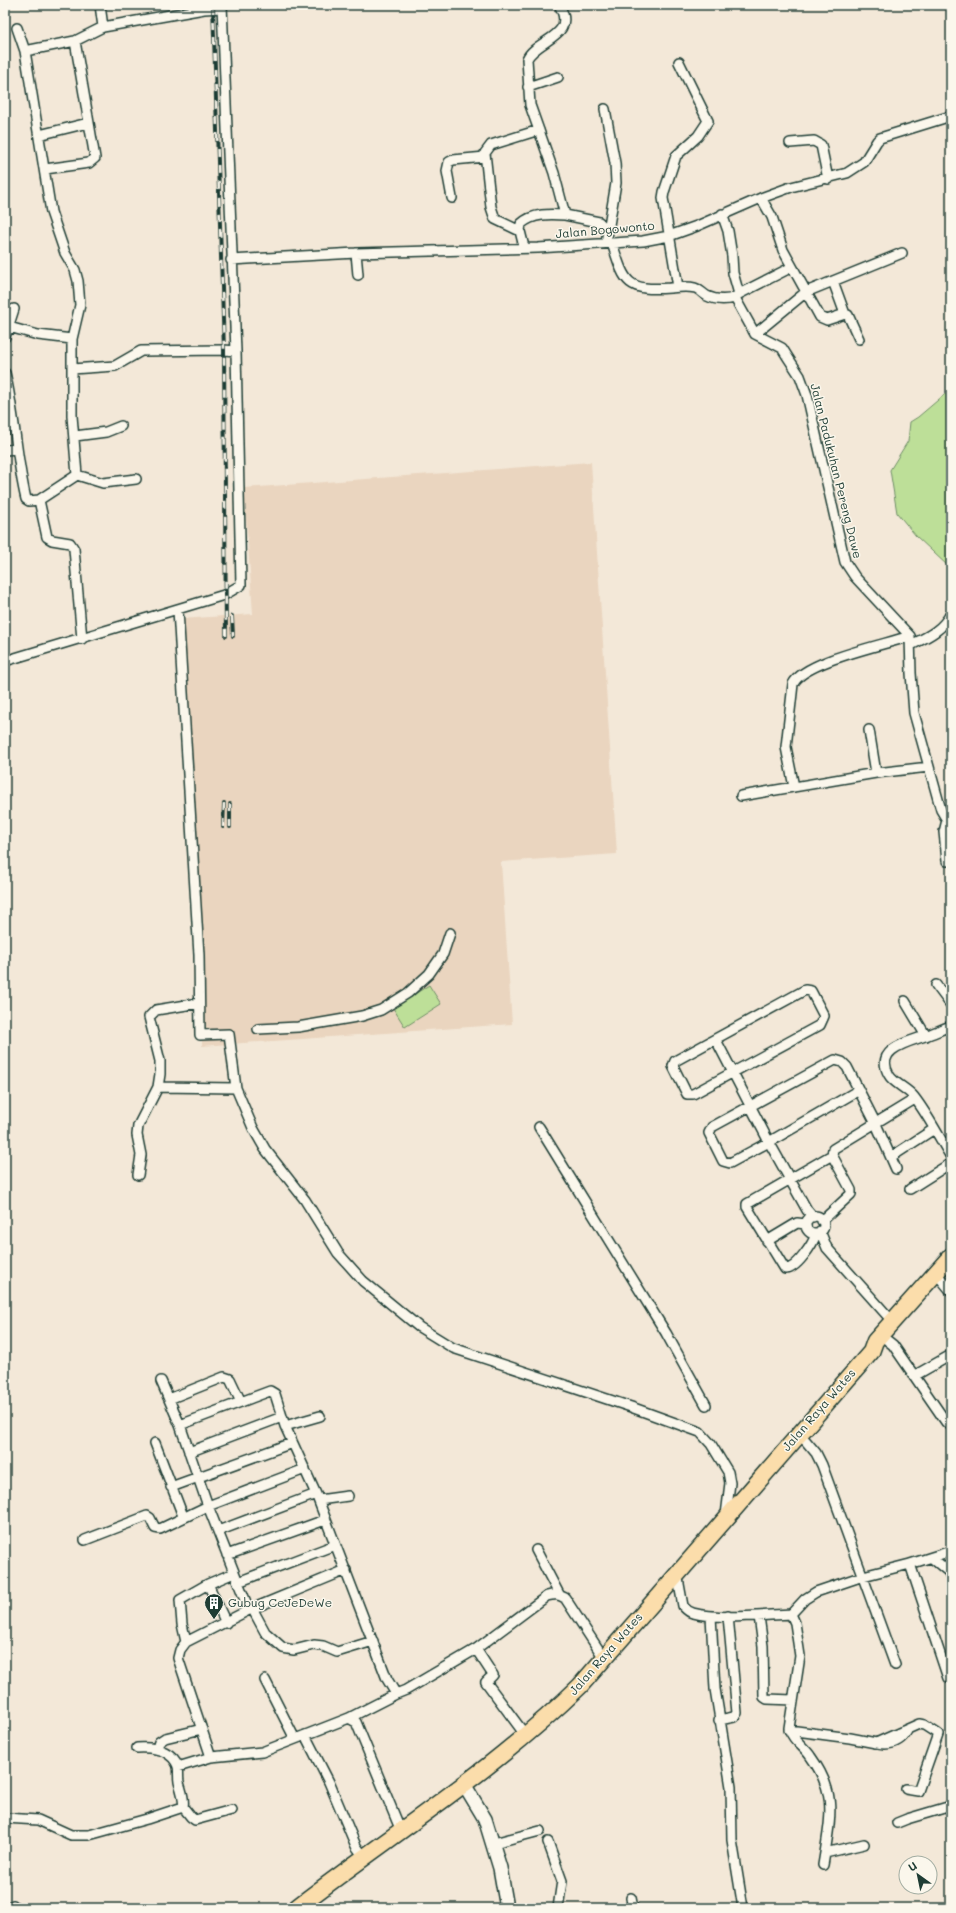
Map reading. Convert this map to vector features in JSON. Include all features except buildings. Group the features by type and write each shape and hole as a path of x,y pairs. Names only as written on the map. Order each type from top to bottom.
{"highway":[{"name":"Jalan Raya Wates","path":"296,1908 464,1784 526,1736 580,1686 871,1352 875,1341 951,1256"},
{"name":"Jalan Raya Wates","path":"871,1352 882,1347 888,1341 946,1273"}],"main road":[{"path":"464,1784 485,1819 494,1843 507,1908"}],"street":[{"path":"100,5 103,27"},
{"path":"559,5 564,16 562,27 554,38 535,48 529,53 527,58 530,105 554,173 565,215"},
{"path":"5,661 178,613 224,595 241,585 236,351 231,260 222,7 103,27 75,41 25,51"},
{"path":"17,28 25,51 51,212 65,253 78,278 80,305 72,339 72,416 75,436 77,475"},
{"path":"45,169 89,163 94,160 95,156 88,123 75,41"},
{"path":"678,287 663,198 676,156 698,136 708,122 679,62"},
{"path":"528,87 558,77"},
{"path":"605,109 615,162 616,183 608,231 609,243 628,282 636,287 648,290 678,287 696,288 708,297 717,299 737,296 792,267"},
{"name":"Jalan Bogowonto","path":"231,260 356,253 524,247 538,248 643,241 669,236 791,187 828,179 847,173 864,162 880,138 951,116"},
{"path":"39,135 88,123"},
{"path":"520,231 495,219 491,206 485,157 486,150 491,144 539,130"},
{"path":"790,143 814,140 821,145 828,179"},
{"path":"452,198 447,171 448,162 453,160 485,157"},
{"path":"761,198 772,217 783,250 820,317 824,320 829,320 844,314 850,316 859,339"},
{"path":"524,247 520,231 521,224 530,218 547,214 565,215 599,222 608,231"},
{"path":"722,214 728,231 732,256 732,273 737,296 755,334 806,292 902,253"},
{"path":"356,253 358,275"},
{"path":"833,281 844,314"},
{"path":"5,337 14,309"},
{"path":"9,326 38,335 72,339"},
{"name":"Jalan Padukuhan Pereng Dawe","path":"755,334 782,348 800,376 807,396 845,562 849,570 911,641"},
{"path":"72,368 115,366 141,351 236,351"},
{"path":"5,373 8,402 26,499 29,501 39,500 77,475"},
{"path":"75,436 106,432 121,426"},
{"path":"5,450 17,449"},
{"path":"77,475 103,483 136,479"},
{"path":"39,500 47,537 52,540 70,543 74,549 82,639"},
{"path":"178,613 199,955 200,1035 229,1034 236,1088 253,1128 265,1149 305,1200 331,1244 354,1274 419,1327 453,1348 631,1407 700,1432 711,1444 728,1472 730,1482 726,1517"},
{"path":"794,786 786,747 793,684 796,678 802,673 830,661 911,641 938,630 945,624 951,613"},
{"path":"911,641 914,713 941,810 949,820 944,832 947,861"},
{"path":"869,730 876,773"},
{"path":"741,796 876,773 928,767"},
{"path":"258,1029 305,1026 362,1016 381,1010 408,993 429,974 443,954 450,933"},
{"path":"936,985 951,1005"},
{"path":"805,990 811,991 824,1017 820,1025 692,1094 687,1094 672,1063 716,1040 805,990"},
{"path":"905,1001 926,1036"},
{"path":"138,1175 141,1155 137,1135 138,1126 158,1087 160,1061 149,1018 156,1010 199,1003"},
{"path":"951,1026 896,1047 887,1055 886,1060 886,1068 889,1077 904,1086 915,1099 951,1157"},
{"path":"716,1040 769,1142 790,1179 808,1210 813,1216 822,1221 823,1227 818,1232 812,1245 794,1267 787,1270 783,1268 747,1204 790,1179 832,1155"},
{"path":"859,1090 730,1163 723,1161 710,1130 750,1106 835,1060 845,1064 859,1090 876,1124 896,1169"},
{"path":"158,1087 236,1088"},
{"path":"822,1221 851,1194 851,1190 832,1155 833,1149 915,1099"},
{"path":"539,1127 666,1333 706,1405"},
{"path":"894,1155 934,1129"},
{"path":"910,1189 951,1163"},
{"path":"813,1216 806,1224 808,1231 818,1232"},
{"path":"767,1241 797,1223 806,1224"},
{"path":"818,1232 827,1248 893,1322"},
{"path":"946,1273 951,1291"},
{"path":"888,1341 893,1345 946,1422 951,1426"},
{"path":"914,1376 951,1356"},
{"path":"169,1399 224,1377 230,1379 241,1402"},
{"path":"160,1381 180,1425 197,1477 234,1573 251,1609 265,1632 283,1648 289,1650 314,1644 331,1648 337,1652 342,1652 373,1641"},
{"path":"180,1425 241,1402 272,1392 275,1394 285,1426 318,1497 325,1520 346,1570 390,1686 396,1694"},
{"path":"285,1426 320,1416"},
{"path":"189,1452 282,1417"},
{"path":"799,1433 816,1453 822,1465 895,1665"},
{"path":"155,1443 183,1516"},
{"path":"171,1487 292,1443"},
{"path":"85,1540 147,1516 157,1529 183,1516 305,1469"},
{"path":"218,1531 318,1497 348,1496"},
{"path":"227,1555 325,1520"},
{"path":"238,1582 335,1545"},
{"path":"536,1550 559,1594 564,1598 604,1658"},
{"path":"677,1573 679,1591 685,1609 692,1613 711,1616 760,1616 791,1614 805,1599 816,1592 863,1576 932,1558 951,1551"},
{"path":"932,1558 950,1574"},
{"path":"910,1564 948,1678"},
{"path":"211,1757 178,1658 180,1650 186,1642 251,1609 346,1570"},
{"path":"186,1642 179,1603 180,1600 208,1584 234,1573"},
{"path":"208,1584 226,1623"},
{"path":"178,1766 211,1757 256,1754 270,1750 349,1718 406,1690 476,1649 547,1596 559,1594"},
{"path":"791,1614 795,1623 800,1656 789,1730 818,1766 829,1794 831,1810 823,1865"},
{"path":"711,1616 714,1679 719,1720 731,1786 732,1840 743,1908"},
{"path":"719,1720 734,1717 737,1713 728,1616"},
{"path":"760,1616 763,1646 764,1696 767,1699 793,1700"},
{"path":"476,1649 494,1674 486,1682 526,1736"},
{"path":"265,1680 295,1739"},
{"path":"349,1718 356,1722 401,1831"},
{"path":"789,1730 885,1744 893,1743 902,1737 908,1728 921,1724 938,1734 918,1791 906,1789"},
{"path":"157,1748 159,1742 165,1738 202,1729"},
{"path":"305,1735 329,1782 356,1846 364,1857"},
{"path":"137,1748 157,1748 170,1754 178,1766 179,1782 184,1801 183,1807 190,1817 195,1820 232,1810"},
{"path":"897,1824 907,1819 951,1806"},
{"path":"5,1818 38,1820 71,1835 89,1835 148,1820 183,1807"},
{"path":"494,1843 540,1830"},
{"path":"548,1842 562,1881 558,1908"},
{"path":"825,1854 864,1844"},
{"path":"631,1898 633,1908"}],"shaded area":[{"path":"591,462 617,854 501,862 512,1024 202,1046 201,911 181,619 253,614 244,488"}],"green space":[{"path":"951,389 951,566 949,567 916,536 897,513 890,470 908,441 910,422"},
{"path":"429,985 441,1004 405,1027 393,1008"}],"railway":[{"path":"213,5 224,350 226,636"},
{"path":"232,616 233,636"},
{"path":"223,827 224,803"},
{"path":"230,804 230,827"}],"place":[{"name":"Gubug CeJeDeWe","path":"214,1620"}]}
